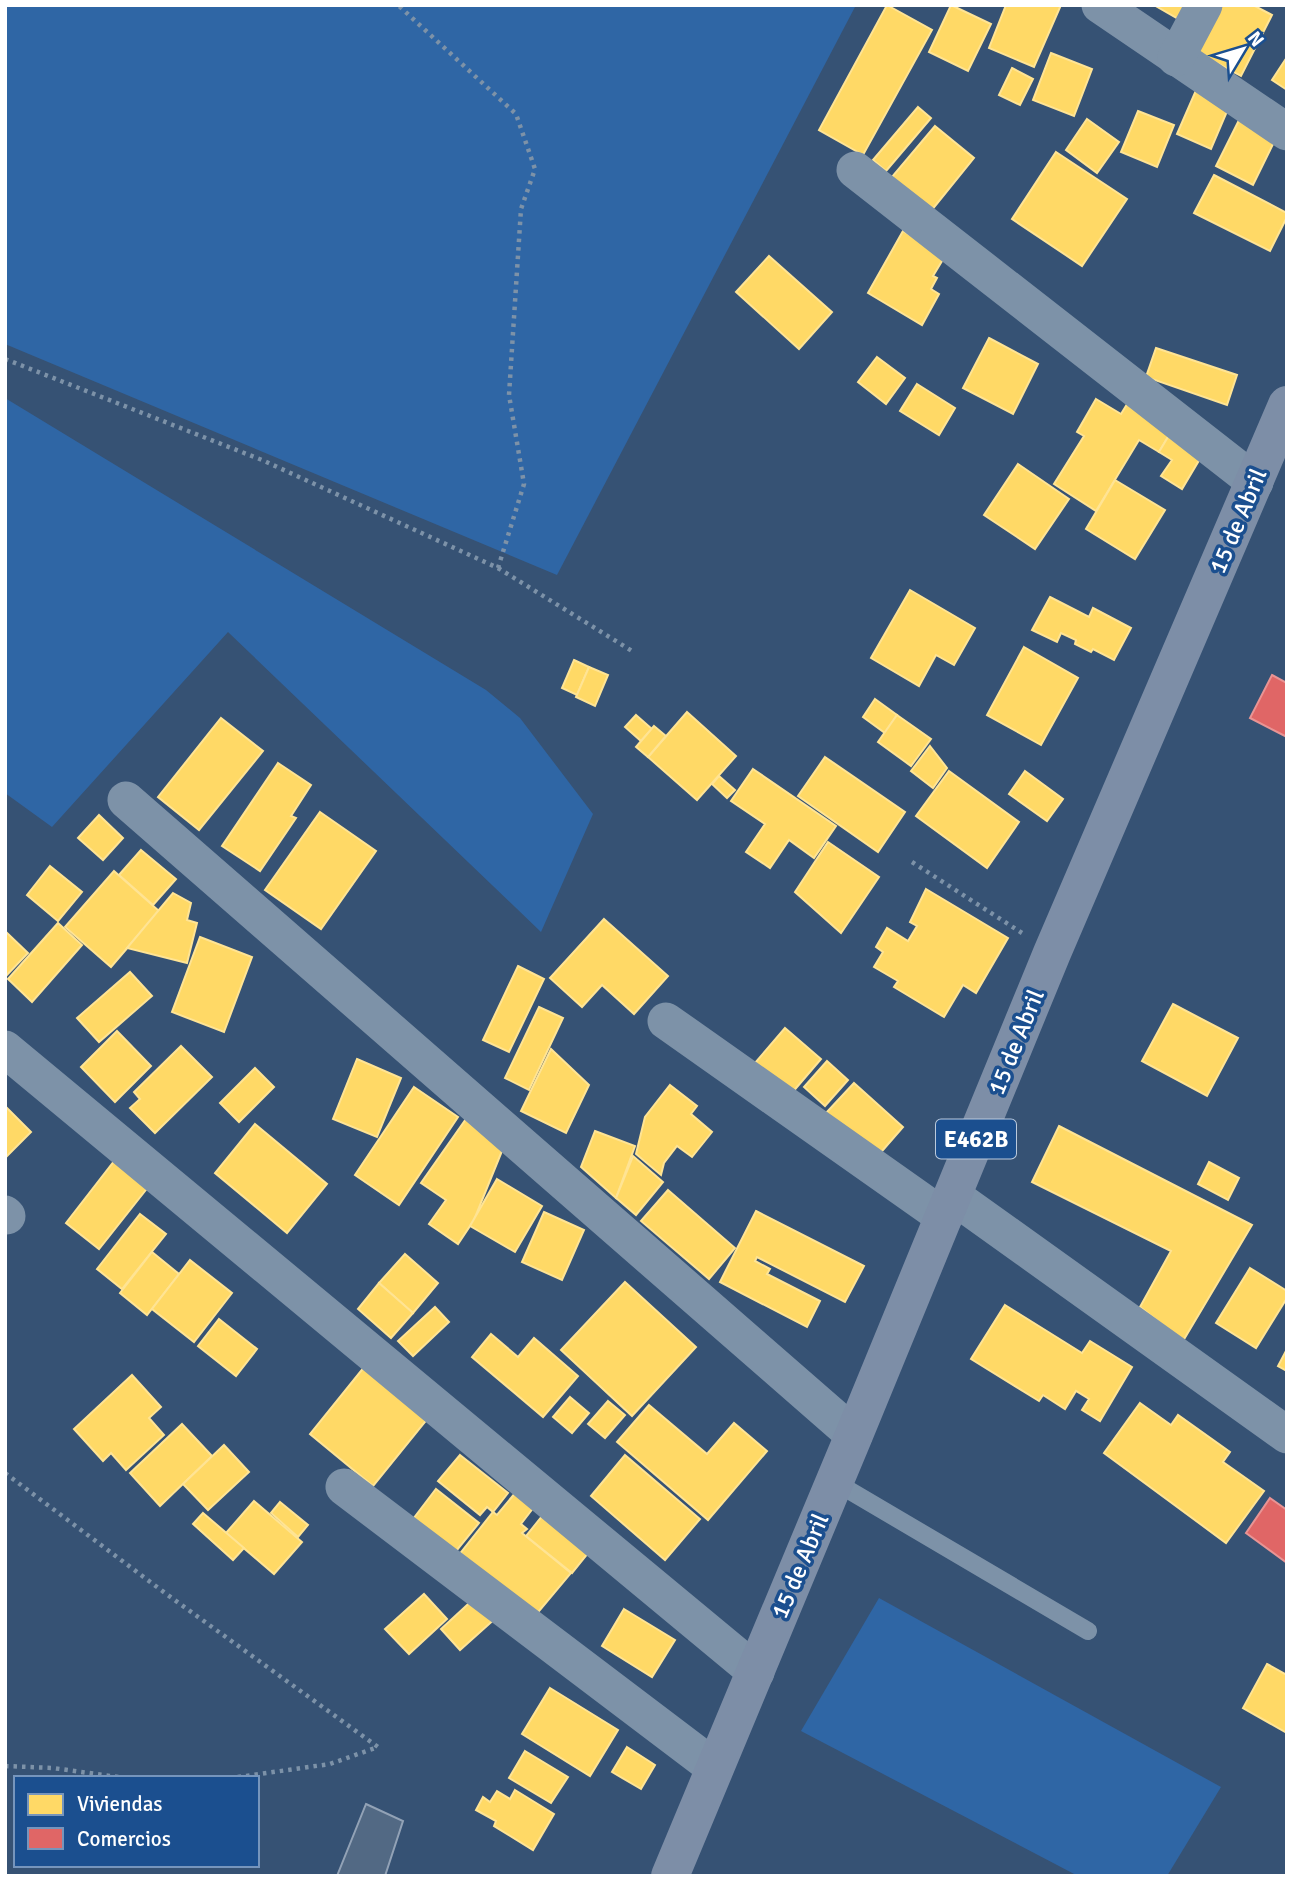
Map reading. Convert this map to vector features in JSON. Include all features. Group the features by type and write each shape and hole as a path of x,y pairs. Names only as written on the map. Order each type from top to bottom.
{"main road":[{"name":"15 de Abril","path":"670,1876 855,1436 1052,953 1287,405"}],"street":[{"path":"1100,5 1287,132"},
{"path":"1176,58 1204,5"},
{"path":"855,170 1255,482"},
{"path":"126,800 855,1436"},
{"path":"666,1021 1287,1435"},
{"path":"5,1049 756,1672"},
{"path":"344,1487 715,1768"}],"lane":[{"path":"835,1482 1088,1631"}],"path":[{"path":"398,5 516,114 535,169 521,209 509,395 524,484 498,568"},
{"path":"5,359 262,460 498,568 632,651"},
{"path":"912,862 1052,953"},
{"path":"5,1473 378,1747 330,1764 245,1776"},
{"path":"5,1766 53,1768 111,1776"}],"shaded area":[{"path":"5,5 856,5 557,575 5,344"},
{"path":"5,398 486,690 520,718 593,814 541,932 228,632 52,827 5,793"},
{"path":"879,1598 1221,1787 1167,1876 1078,1876 801,1731"}],"building: Viviendas":[{"path":"887,5 932,30 863,155 819,130"},
{"path":"951,5 991,24 968,71 929,52"},
{"path":"1006,5 1061,5 1034,67 989,48"},
{"path":"1154,5 1190,5 1182,21"},
{"path":"1212,5 1253,5 1272,15 1241,76 1190,49"},
{"path":"1051,53 1092,69 1074,116 1033,100"},
{"path":"1287,57 1287,90 1272,80"},
{"path":"1012,68 1033,79 1020,105 999,95"},
{"path":"1197,88 1231,102 1211,149 1177,134"},
{"path":"918,107 931,118 886,171 873,160"},
{"path":"1138,111 1174,125 1157,167 1121,152"},
{"path":"1240,118 1277,136 1253,185 1216,166"},
{"path":"1087,119 1119,142 1097,173 1066,150"},
{"path":"935,126 974,158 931,211 891,178"},
{"path":"1056,152 1127,199 1082,266 1012,219"},
{"path":"1214,175 1287,213 1270,251 1194,213"},
{"path":"903,231 945,256 933,276 937,278 931,289 939,294 922,325 868,293"},
{"path":"769,256 832,312 799,349 736,292"},
{"path":"989,338 1038,364 1013,414 963,388"},
{"path":"1156,348 1237,375 1227,405 1146,377"},
{"path":"877,357 905,378 886,404 858,382"},
{"path":"917,384 955,408 939,435 900,411"},
{"path":"1096,399 1121,414 1129,401 1171,432 1159,452 1139,440 1096,511 1054,484 1084,436 1077,432"},
{"path":"1171,432 1204,452 1182,489 1161,476 1172,460 1159,452"},
{"path":"1018,464 1069,499 1035,549 984,515"},
{"path":"1115,480 1165,510 1135,559 1086,529"},
{"path":"910,590 975,628 954,665 936,655 919,686 871,658"},
{"path":"1050,597 1089,617 1093,608 1131,628 1114,660 1093,649 1091,652 1075,644 1076,640 1061,633 1057,642 1032,630"},
{"path":"1024,647 1078,678 1041,745 987,715"},
{"path":"574,660 589,667 577,695 562,688"},
{"path":"589,667 608,675 595,706 576,697"},
{"path":"875,699 897,715 885,733 863,717"},
{"path":"687,712 736,756 697,800 648,757"},
{"path":"636,715 652,729 641,741 625,727"},
{"path":"897,715 931,739 911,766 878,742"},
{"path":"221,718 263,751 199,830 158,797"},
{"path":"654,726 666,736 648,757 636,747"},
{"path":"930,746 947,768 933,788 911,771"},
{"path":"825,757 905,812 878,852 798,796"},
{"path":"278,763 311,785 291,816 296,818 260,871 222,846"},
{"path":"753,769 836,826 814,858 789,840 770,868 746,852 765,824 731,801"},
{"path":"949,771 1019,822 987,868 916,816"},
{"path":"1025,771 1063,799 1047,821 1009,794"},
{"path":"719,776 735,790 727,798 712,784"},
{"path":"320,812 376,851 321,929 265,890"},
{"path":"99,815 123,838 103,860 78,838"},
{"path":"828,842 879,877 841,933 795,892"},
{"path":"141,850 176,879 153,905 119,875"},
{"path":"50,866 82,892 58,921 27,895"},
{"path":"114,871 159,911 111,967 65,927"},
{"path":"926,889 1008,938 976,993 963,985 944,1017 894,987 898,981 874,967 883,952 876,947 887,928 908,941 917,926 910,922"},
{"path":"173,893 191,903 187,920 197,923 187,963 127,948"},
{"path":"604,919 668,976 634,1014 602,985 582,1007 550,978"},
{"path":"58,923 82,945 32,1002 8,979"},
{"path":"5,931 28,953 5,977"},
{"path":"200,937 252,957 224,1032 172,1012"},
{"path":"518,966 544,979 509,1052 483,1040"},
{"path":"130,972 152,996 99,1042 77,1018"},
{"path":"1173,1004 1238,1038 1207,1096 1142,1061"},
{"path":"539,1007 563,1018 529,1090 505,1078"},
{"path":"785,1028 821,1059 785,1101 749,1070"},
{"path":"117,1031 151,1066 115,1102 81,1067"},
{"path":"181,1046 212,1077 155,1133 130,1108 140,1099 134,1092"},
{"path":"551,1049 589,1085 566,1133 521,1111"},
{"path":"357,1059 401,1078 377,1137 333,1119"},
{"path":"827,1061 848,1080 825,1106 804,1087"},
{"path":"255,1068 274,1087 239,1122 220,1103"},
{"path":"854,1083 903,1127 876,1158 826,1113"},
{"path":"670,1085 697,1106 691,1114 712,1132 692,1157 677,1146 664,1163 661,1175 636,1154 645,1117"},
{"path":"414,1087 458,1117 399,1205 355,1175"},
{"path":"5,1106 31,1132 5,1158"},
{"path":"466,1119 504,1146 474,1220 458,1244 429,1224 446,1200 421,1183"},
{"path":"255,1124 327,1184 287,1233 215,1173"},
{"path":"1059,1126 1252,1225 1183,1341 1140,1307 1171,1251 1032,1182"},
{"path":"595,1131 635,1146 616,1198 581,1167"},
{"path":"633,1156 663,1182 636,1215 616,1198"},
{"path":"115,1160 149,1186 99,1249 66,1223"},
{"path":"1209,1162 1239,1178 1228,1200 1198,1184"},
{"path":"497,1179 542,1206 515,1252 470,1226"},
{"path":"668,1190 735,1248 709,1279 641,1221"},
{"path":"756,1211 864,1266 845,1302 757,1257 755,1261 770,1269 767,1274 820,1301 807,1327 720,1282"},
{"path":"544,1212 584,1230 562,1280 522,1262"},
{"path":"140,1214 166,1234 122,1289 97,1269"},
{"path":"152,1252 179,1274 147,1315 120,1293"},
{"path":"405,1254 438,1283 413,1313 379,1283"},
{"path":"190,1260 232,1293 194,1342 152,1309"},
{"path":"1250,1268 1287,1291 1287,1298 1256,1348 1216,1323"},
{"path":"625,1282 696,1347 632,1416 561,1350"},
{"path":"379,1283 413,1313 391,1338 358,1309"},
{"path":"1005,1305 1082,1353 1090,1341 1132,1367 1100,1421 1082,1410 1089,1399 1076,1391 1065,1409 1043,1395 1039,1401 971,1359"},
{"path":"435,1307 449,1322 413,1356 398,1341"},
{"path":"219,1319 257,1349 236,1376 198,1346"},
{"path":"491,1334 518,1357 534,1338 578,1376 543,1417 472,1357"},
{"path":"1287,1349 1287,1371 1278,1366"},
{"path":"365,1366 429,1417 373,1486 310,1434"},
{"path":"132,1375 161,1407 149,1418 164,1435 126,1470 111,1453 103,1461 74,1429"},
{"path":"570,1397 589,1413 572,1433 553,1417"},
{"path":"608,1401 625,1415 605,1438 588,1424"},
{"path":"1140,1403 1171,1425 1178,1415 1230,1452 1223,1462 1264,1491 1226,1543 1104,1453"},
{"path":"649,1405 707,1454 734,1423 767,1451 708,1520 617,1442"},
{"path":"182,1424 212,1456 160,1506 130,1473"},
{"path":"224,1445 249,1472 208,1510 183,1484"},
{"path":"460,1455 508,1493 493,1512 487,1507 480,1515 438,1481"},
{"path":"625,1455 700,1519 665,1560 591,1496"},
{"path":"436,1489 479,1523 452,1556 410,1523"},
{"path":"516,1492 534,1507 521,1524 527,1529 522,1533 571,1573 534,1617 458,1556 493,1512 497,1515"},
{"path":"254,1501 302,1542 274,1574 226,1533"},
{"path":"280,1502 308,1525 298,1537 271,1513"},
{"path":"203,1513 244,1548 233,1560 193,1524"},
{"path":"543,1515 589,1552 572,1573 526,1536"},
{"path":"424,1594 447,1619 409,1654 385,1629"},
{"path":"478,1595 497,1617 460,1650 441,1629"},
{"path":"624,1609 675,1640 652,1677 602,1646"},
{"path":"1267,1664 1287,1675 1287,1733 1243,1708"},
{"path":"550,1688 618,1730 590,1776 522,1734"},
{"path":"627,1747 655,1765 641,1789 612,1772"},
{"path":"525,1751 568,1777 551,1803 509,1778"},
{"path":"515,1790 554,1814 533,1850 494,1826 496,1821 476,1810 483,1797 490,1802 497,1791 510,1799"}],"building: Comercios":[{"path":"1272,675 1287,683 1287,737 1250,718"},
{"path":"1270,1498 1287,1510 1287,1563 1246,1533"}],"building: Otros":[{"path":"366,1804 403,1821 385,1876 337,1876"}]}
